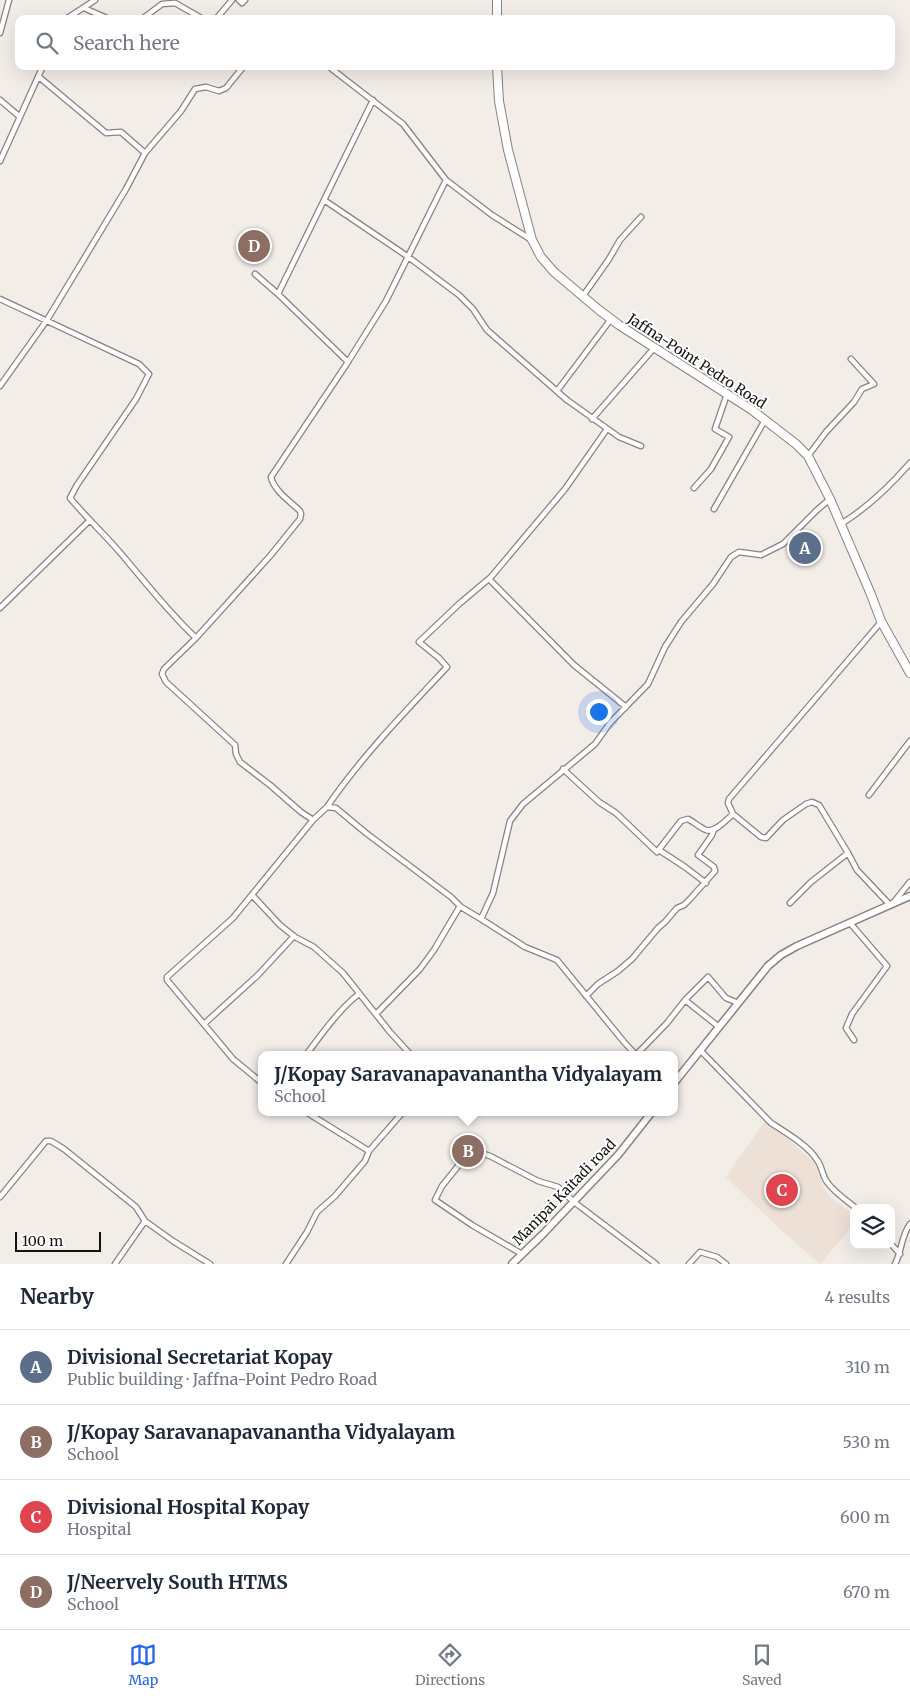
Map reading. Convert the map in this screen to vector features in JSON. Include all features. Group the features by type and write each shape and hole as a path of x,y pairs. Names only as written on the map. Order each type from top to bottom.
{"main road":[{"path":"497,15 498,0"},
{"name":"Jaffna-Point Pedro Road","path":"497,70 499,100 508,150 532,240 541,257 554,272 610,319 765,420 808,456 830,499 881,621 910,673"},
{"path":"678,1078 768,966 781,955 910,896"},
{"name":"Manipai Kaitadi road","path":"512,1264 618,1155 649,1116"}],"street":[{"path":"0,33 9,0"},
{"path":"73,15 95,0"},
{"path":"219,15 232,0"},
{"path":"239,0 242,3 245,0"},
{"path":"147,15 162,4 175,4 195,15"},
{"path":"84,8 100,15"},
{"path":"0,160 41,70"},
{"path":"0,386 47,320 126,189 145,153 181,111 195,89 206,88 219,91 226,88 241,70"},
{"path":"333,70 403,124 446,180 492,215 532,240"},
{"path":"38,77 106,133 121,132 145,153"},
{"path":"0,100 20,117"},
{"path":"278,294 373,100"},
{"path":"313,820 240,762 236,754 235,745 166,682 162,674 164,669 196,638 270,556 300,519 300,511 277,488 272,482 272,478 386,300 446,180"},
{"path":"324,200 407,256 459,295 473,309 487,330 592,419 619,437 641,446"},
{"path":"583,296 620,240 641,217"},
{"path":"255,274 348,362"},
{"path":"0,298 139,364 149,374 136,399 70,498 89,521 115,547 176,619 196,638"},
{"path":"557,391 610,319"},
{"path":"592,419 654,347"},
{"path":"808,456 826,432 854,402 862,389 874,384 851,359"},
{"path":"694,488 711,469 728,436 716,429 727,394"},
{"path":"714,509 765,420"},
{"path":"258,1080 233,1059 167,980 168,977 233,918 313,820 327,806 346,779 375,744 447,667 419,642 489,579 565,489 607,429"},
{"path":"841,524 860,512 910,463"},
{"path":"481,919 493,893 510,821 522,804 595,744 610,723 648,684 665,647 681,622 713,584 731,557 739,552 761,555 783,544 830,499"},
{"path":"0,608 89,521"},
{"path":"489,579 574,665 626,707"},
{"path":"881,621 729,799 728,803 733,814 762,837 766,838 783,820 812,802 818,805 857,870 892,904 910,882"},
{"path":"869,795 910,741"},
{"path":"564,770 599,802 616,813 657,852 659,850 706,883"},
{"path":"327,806 336,808 460,906 525,947 556,960 632,1051"},
{"path":"659,850 681,822 688,819 707,830 714,829 733,814"},
{"path":"586,996 598,984 632,959 677,908 684,905 715,872 714,867 698,855 714,829"},
{"path":"790,903 811,882 848,853"},
{"path":"252,895 280,925 294,936 314,947 343,973 407,1051"},
{"path":"376,1014 420,969 434,950 460,906"},
{"path":"850,922 887,966 852,1014 846,1028 854,1040"},
{"path":"204,1024 258,975 294,936"},
{"path":"640,1051 708,977 726,998 738,1003"},
{"path":"309,1051 330,1024 352,999 359,994"},
{"path":"685,1000 719,1027"},
{"path":"700,1050 771,1123 808,1150 817,1159 826,1181 851,1204"},
{"path":"312,1116 369,1151"},
{"path":"286,1264 308,1232 316,1212 335,1196 365,1161 369,1151 400,1116"},
{"path":"0,1197 46,1141 51,1141 64,1149 136,1207 145,1220 173,1242 210,1264"},
{"path":"522,1254 472,1226 434,1200 442,1186 471,1150 490,1156 538,1181 558,1187 574,1202 656,1264"},
{"path":"115,1264 145,1220"},
{"path":"895,1264 900,1254 903,1238 910,1224"},
{"path":"895,1248 900,1254"},
{"path":"689,1264 700,1252 717,1258 726,1264"}],"shaded area":[{"path":"766,1119 815,1163 822,1184 829,1196 850,1212 850,1229 820,1264 783,1232 726,1177"}],"place":[{"name":"J/Neervely South HTMS","path":"254,246"},
{"name":"Divisional Secretariat Kopay","path":"805,548"},
{"name":"J/Kopay Saravanapavanantha Vidyalayam","path":"468,1151"},
{"name":"Divisional Hospital Kopay","path":"782,1190"}]}
